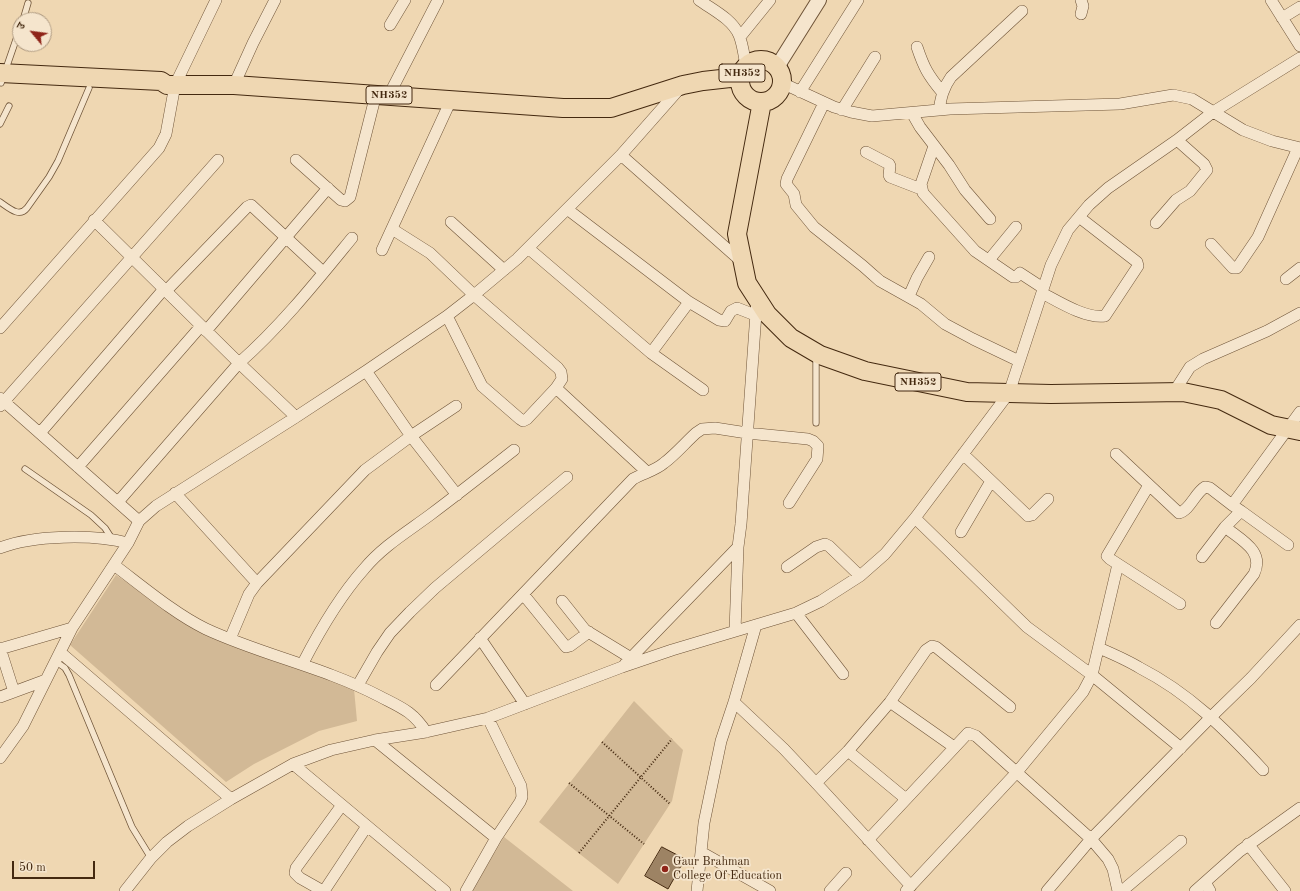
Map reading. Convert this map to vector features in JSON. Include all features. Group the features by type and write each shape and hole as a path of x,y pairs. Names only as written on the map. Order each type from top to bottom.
{"highway":[{"name":"NH352","path":"1,78 161,81 171,85 234,85 563,108 611,108 683,86 703,81 730,78 743,72 756,61 769,62 779,75 780,89 776,95 768,101 762,102 748,98 741,88 743,72"},
{"name":"NH352","path":"1,78 89,88 159,91 171,85"},
{"name":"NH352","path":"762,102 737,234 747,283 756,307 767,314 791,338 816,353 865,371 966,392 1051,394 1183,392 1221,400 1272,425 1294,430"}],"street":[{"path":"0,328 94,220 151,158 163,141 166,134 171,85 216,0"},
{"path":"234,85 275,0"},
{"path":"390,25 405,0"},
{"path":"296,160 344,201 348,200 382,95 438,0"},
{"path":"699,0 727,20 735,28 740,37 743,72"},
{"path":"740,37 770,0"},
{"path":"819,0 779,75 800,92 842,110 872,116 939,110 1120,104 1173,95 1192,99 1243,130 1272,141 1299,148 1258,237 1237,268 1233,268 1211,244"},
{"path":"800,92 858,0"},
{"path":"1081,0 1083,6 1081,14"},
{"path":"1272,0 1300,46"},
{"path":"1282,18 1300,7"},
{"path":"939,110 945,84 957,70 1022,11"},
{"path":"917,47 924,68 929,77 942,92"},
{"path":"842,110 875,57"},
{"path":"124,891 151,858 167,842 188,826 231,799 293,764 331,750 375,740 426,732 488,718 622,666 796,613 821,601 860,576 885,554 1009,393 1051,265 1068,230 1089,205 1108,188 1177,140 1213,112 1300,58"},
{"path":"0,758 23,726 72,628 128,543 139,521 156,506 175,493 366,371 447,316 474,295 528,248 621,155 683,86"},
{"path":"382,250 451,100"},
{"path":"824,103 787,179 786,184 794,194 796,205 817,230 880,281 909,296 945,324 1019,362"},
{"path":"912,113 920,127 949,165 965,190 990,219"},
{"path":"1156,223 1176,200 1190,191 1207,170 1204,164 1177,140"},
{"path":"934,146 921,188 923,193 975,251 1015,278 1020,273 1043,291 1075,310 1105,316 1138,266 1137,262 1079,217"},
{"path":"866,152 889,164 890,177 921,188"},
{"path":"621,155 743,263"},
{"path":"139,521 40,433 1,402 218,160"},
{"path":"78,467 286,237 328,188"},
{"path":"40,433 165,290 249,205 254,206 323,272"},
{"path":"566,209 689,302 722,322 725,321 731,311 737,308 756,307 741,524 738,547 735,631"},
{"path":"94,220 238,363 296,417"},
{"path":"450,222 504,270"},
{"path":"989,260 1016,227"},
{"path":"392,229 430,252 474,295 558,368 561,372 562,380 527,419 522,421 482,386 447,316"},
{"path":"118,502 238,363 260,345 277,327 352,238"},
{"path":"528,248 651,353 704,390"},
{"path":"909,296 916,278 929,257"},
{"path":"1286,279 1300,268"},
{"path":"651,353 689,302"},
{"path":"1174,392 1190,367 1203,359 1267,332 1300,313"},
{"path":"366,371 411,436 457,495"},
{"path":"556,388 647,472"},
{"path":"230,639 249,594 365,470 411,436 456,406"},
{"path":"1202,557 1294,430 1300,412"},
{"path":"436,685 633,479 664,463 702,429 715,428 747,433 808,439 818,446 817,459 789,503"},
{"path":"303,664 316,637 364,568 382,551 514,450"},
{"path":"963,454 1028,516 1032,515 1048,499"},
{"path":"1116,454 1179,513 1184,511 1200,492 1205,488 1210,488 1288,545"},
{"path":"358,685 390,633 410,612 435,588 567,477"},
{"path":"961,532 991,481"},
{"path":"1149,485 1108,553 1108,558 1180,604"},
{"path":"175,493 258,583"},
{"path":"914,518 1027,627 1092,675 1181,748"},
{"path":"1216,623 1254,574 1258,560 1252,549 1225,527"},
{"path":"0,548 40,539 90,537 112,539 128,543"},
{"path":"787,567 816,547 825,544 829,546 860,576"},
{"path":"622,666 738,547"},
{"path":"734,702 784,749 816,783 868,840 908,889 1017,772 1083,692 1092,675 1118,564"},
{"path":"114,565 181,614 205,628 230,639 358,685 406,710 419,721 426,732"},
{"path":"523,594 566,647 570,646 589,632"},
{"path":"562,602 580,625 631,658"},
{"path":"796,613 843,674"},
{"path":"697,891 704,823 721,741 734,702 756,624"},
{"path":"1047,891 1091,839 1251,678 1300,625"},
{"path":"14,692 0,648 72,628"},
{"path":"480,638 525,704"},
{"path":"816,783 848,751 890,702 926,650 932,646 936,647 1010,707"},
{"path":"1099,648 1140,667 1165,682 1211,717 1233,737 1262,770"},
{"path":"57,656 231,799"},
{"path":"0,697 46,680"},
{"path":"890,702 954,747"},
{"path":"466,891 496,838 520,802 522,792 488,718"},
{"path":"868,840 954,747 968,733 973,734 1091,839 1108,859 1113,869 1118,891"},
{"path":"375,740 496,838"},
{"path":"848,751 906,799"},
{"path":"293,764 445,891"},
{"path":"342,805 296,868 295,873 300,878 324,891 367,826"},
{"path":"1195,891 1208,886 1248,844 1300,808"},
{"path":"1122,891 1181,841"},
{"path":"1248,844 1285,891"},
{"path":"701,852 770,891"},
{"path":"830,891 846,873"}],"lane":[{"path":"25,12 28,3"},
{"path":"1,78 12,49"},
{"path":"0,202 16,213 20,213 27,208 49,177 58,161 89,88"},
{"path":"0,124 8,106"},
{"path":"816,353 816,423"},
{"path":"25,468 91,515 105,528 112,539"},
{"path":"57,656 69,675 132,827 151,858"}],"path":[{"path":"579,853 672,739"},
{"path":"602,742 670,804"},
{"path":"570,783 644,844"}],"shaded area":[{"path":"116,575 194,628 354,689 357,721 319,731 254,764 226,782 70,645"},
{"path":"634,701 683,750 672,801 618,884 539,822"},
{"path":"504,837 573,891 472,891"}],"building":[{"path":"662,847 685,859 668,889 645,876"}],"place":[{"name":"Gaur Brahman College Of Education","path":"665,869"}]}
